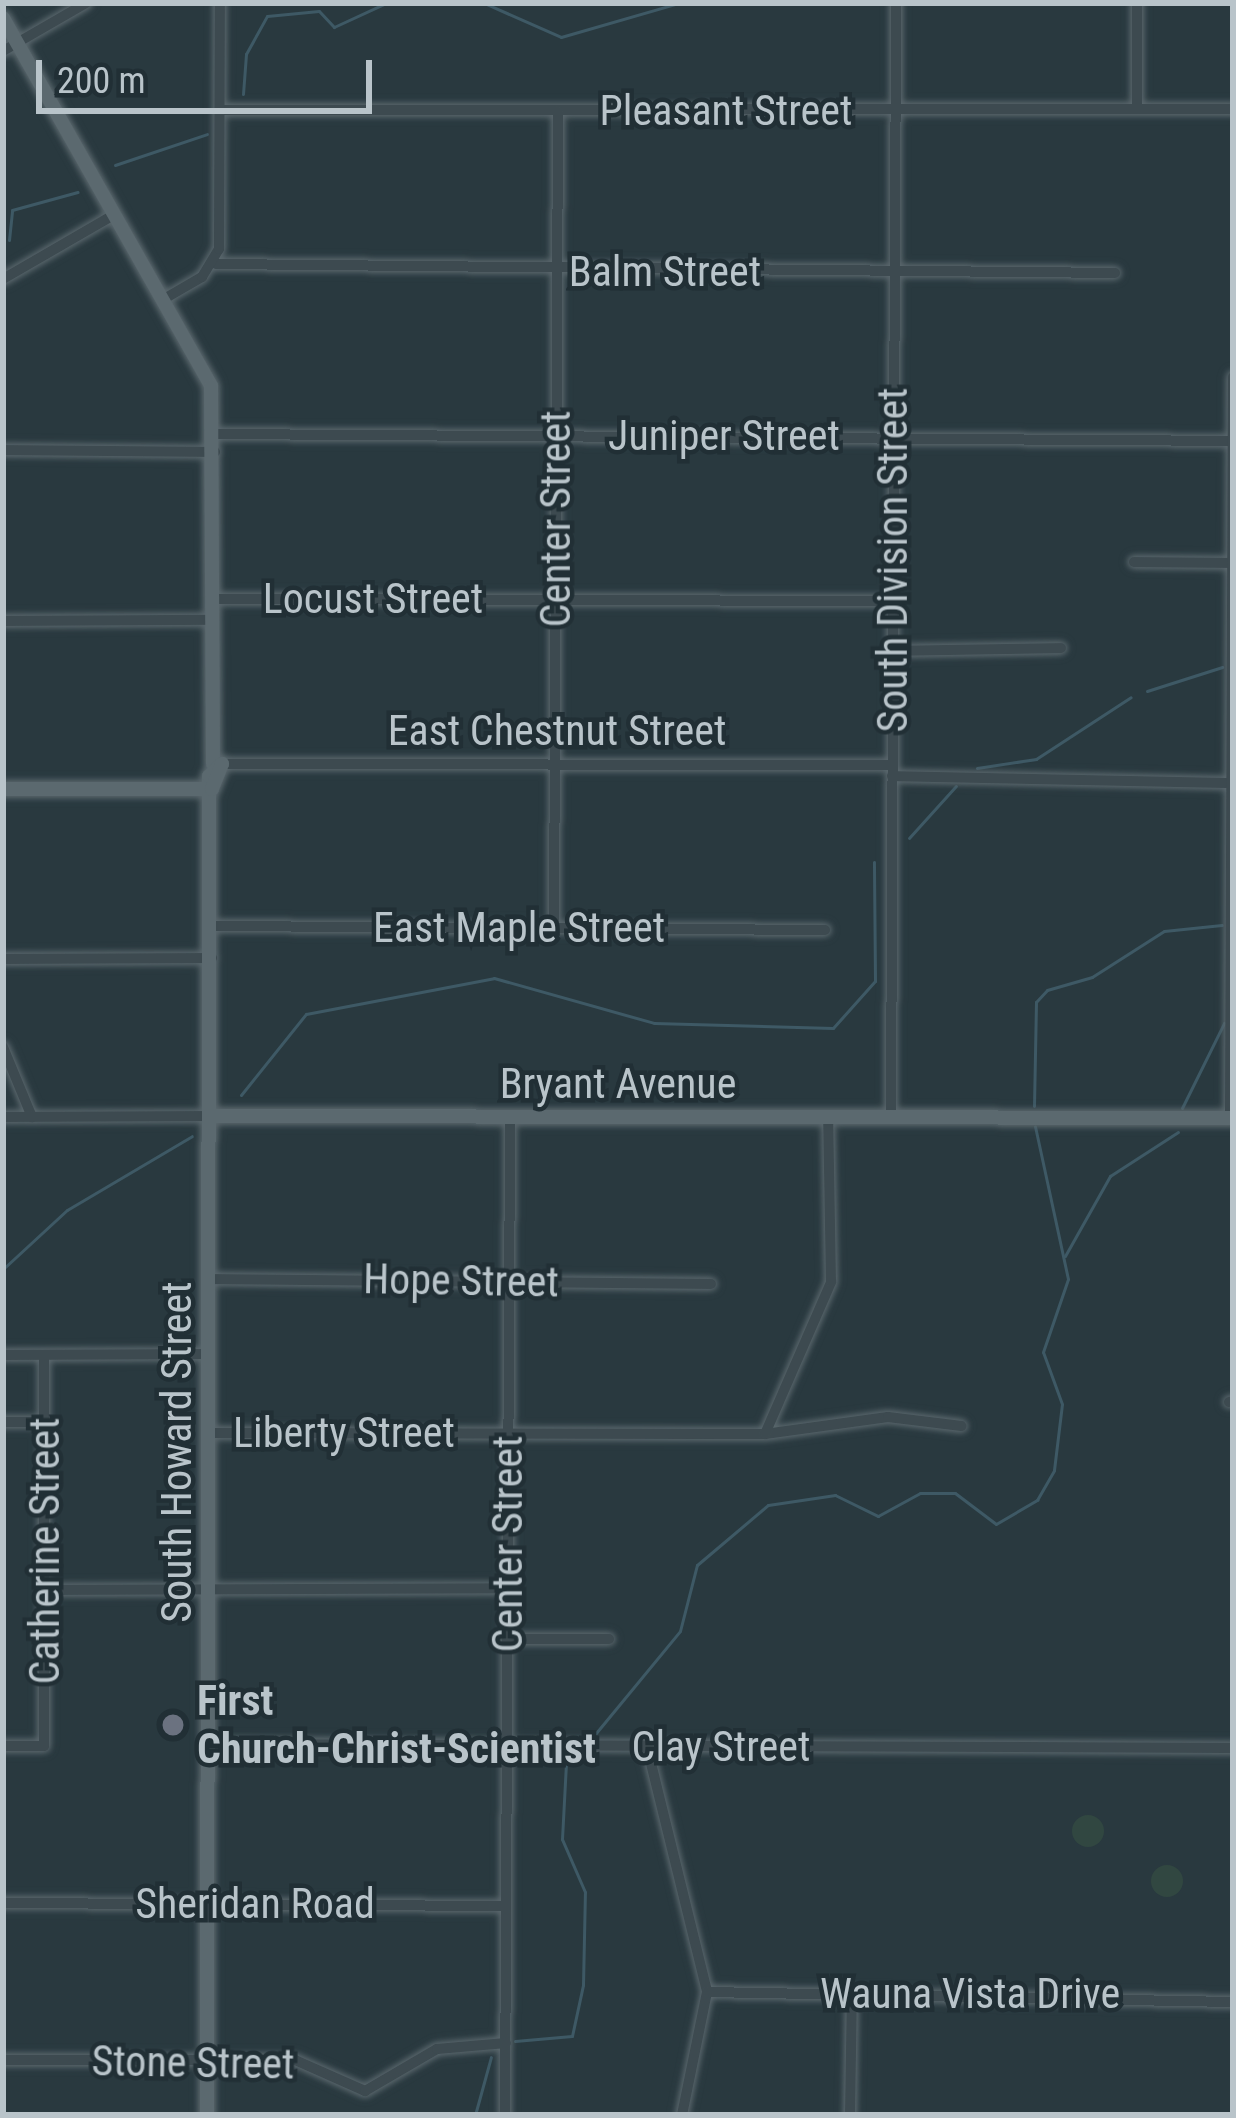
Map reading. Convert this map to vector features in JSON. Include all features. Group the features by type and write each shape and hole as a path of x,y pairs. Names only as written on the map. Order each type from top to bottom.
{"main road":[{"path":"3,18 10,47 115,214 214,396 213,742 218,764 212,789 3,789"},
{"name":"South Howard Street","path":"207,2115 212,789"},
{"name":"Bryant Avenue","path":"211,1116 1232,1118"}],"street":[{"path":"10,47 86,3"},
{"path":"164,299 215,264 220,3"},
{"name":"South Division Street","path":"891,1117 896,3"},
{"path":"1137,3 1137,110"},
{"name":"Pleasant Street","path":"220,110 1233,110"},
{"name":"Center Street","path":"554,928 558,111"},
{"path":"3,279 115,214"},
{"name":"Balm Street","path":"215,264 557,272 1115,273"},
{"path":"1232,1118 1233,377"},
{"name":"Juniper Street","path":"215,434 1233,441"},
{"path":"3,451 215,452"},
{"path":"1134,562 1232,562"},
{"name":"Locust Street","path":"214,599 893,601"},
{"name":"Locust Street","path":"3,621 214,620"},
{"path":"893,651 1061,648"},
{"name":"East Chestnut Street","path":"218,764 892,770 1232,783"},
{"name":"East Maple Street","path":"212,926 825,930"},
{"path":"3,959 212,958"},
{"path":"3,1047 32,1117"},
{"name":"Bryant Avenue","path":"3,1118 211,1116"},
{"name":"Center Street","path":"505,2115 510,1117"},
{"path":"765,1434 831,1282 828,1117"},
{"name":"Hope Street","path":"210,1279 712,1284"},
{"path":"3,1355 210,1354"},
{"name":"Catherine Street","path":"3,1746 44,1746 44,1355"},
{"name":"Liberty Street","path":"210,1433 765,1434 852,1418 961,1426"},
{"path":"3,1422 44,1422"},
{"path":"45,1590 508,1588"},
{"path":"508,1639 609,1639"},
{"name":"Clay Street","path":"208,1744 1233,1748"},
{"path":"647,1747 707,1992 682,2115"},
{"name":"Sheridan Road","path":"3,1903 506,1906"},
{"name":"Wauna Vista Drive","path":"707,1992 1233,2002"},
{"path":"850,2115 852,1994"},
{"name":"Stone Street","path":"3,2060 295,2060 365,2091 437,2049 506,2043"}],"green space":[{"path":"1088,1815 1099,1820 1104,1831 1099,1842 1088,1847 1077,1842 1072,1831 1077,1820"},
{"path":"1167,1865 1178,1870 1183,1881 1178,1892 1167,1897 1156,1892 1151,1881 1156,1870"}],"waterway":[{"path":"243,94 246,54 267,16 319,11 334,27 386,3"},
{"path":"484,3 561,37 679,3"},
{"path":"115,165 207,134"},
{"path":"9,240 12,210 78,192"},
{"path":"1147,691 1222,667"},
{"path":"977,768 1036,759 1131,697"},
{"path":"909,838 956,786"},
{"path":"241,1095 306,1014 494,978 654,1023 833,1028 875,981 874,862"},
{"path":"1034,1106 1036,1002 1047,990 1092,977 1164,931 1222,925"},
{"path":"1182,1108 1224,1023"},
{"path":"596,1733 680,1631 697,1565 768,1505 835,1495 878,1516 920,1493 955,1493 996,1524 1037,1500 1054,1470 1062,1404 1043,1352 1068,1279 1035,1127"},
{"path":"1065,1256 1110,1176 1178,1132"},
{"path":"3,1269 67,1210 192,1136"},
{"path":"515,2041 572,2036 583,1985 585,1892 562,1839 566,1762"},
{"path":"475,2115 491,2057"}],"place":[{"name":"First Church-Christ-Scientist","path":"173,1725"}]}
